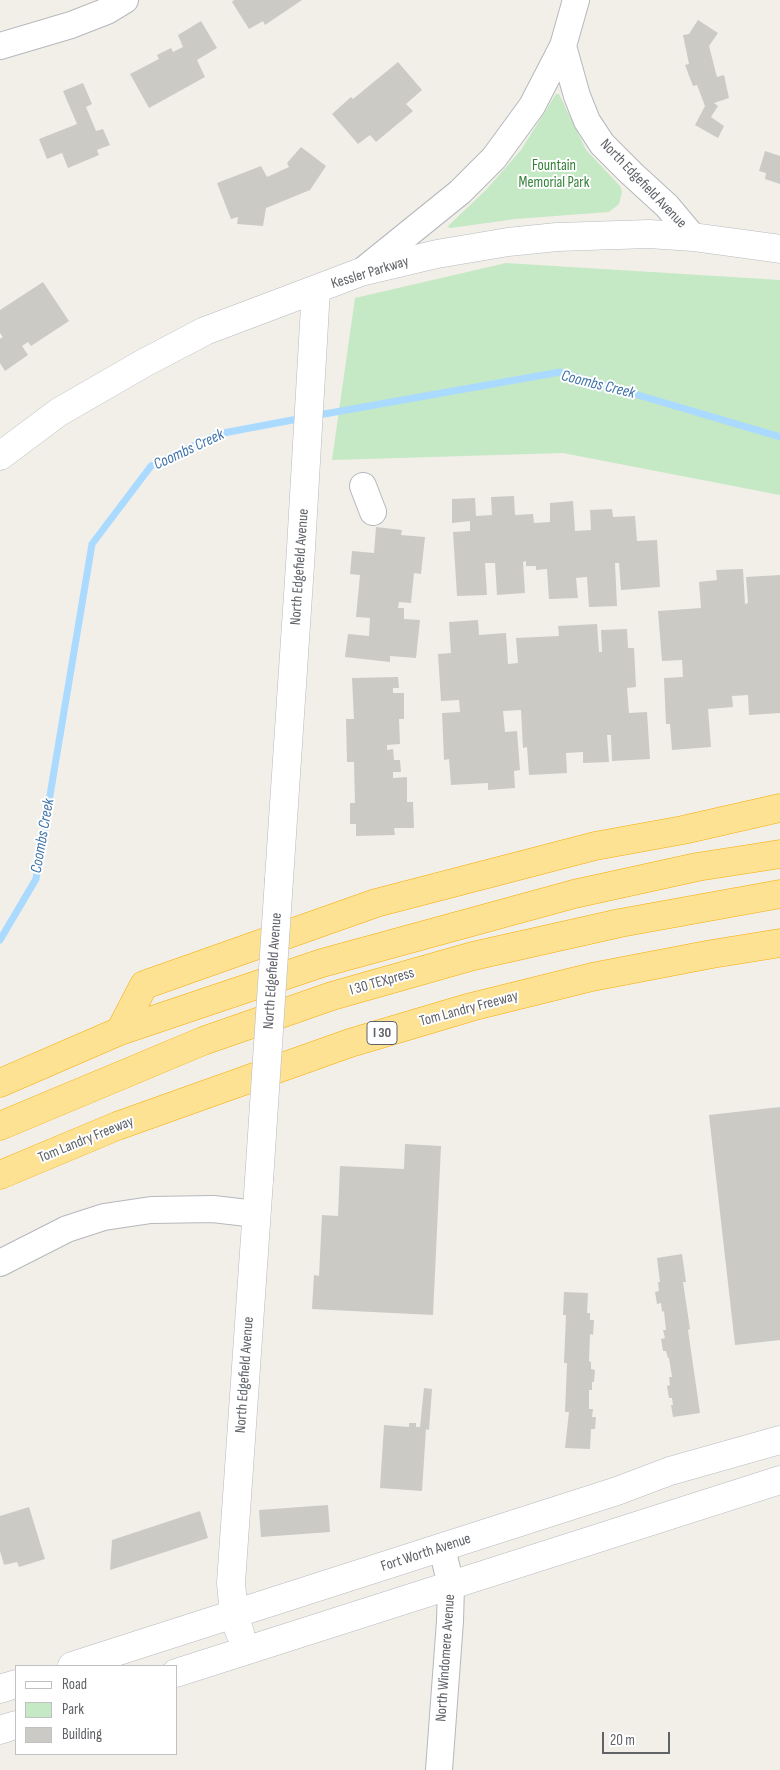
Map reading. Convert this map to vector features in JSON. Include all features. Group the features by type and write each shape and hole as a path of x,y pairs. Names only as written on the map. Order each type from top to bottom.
{"highway":[{"path":"120,1030 144,985 376,903 595,846 683,830 780,808"},
{"path":"0,1083 120,1030 322,963 565,896 698,867 780,854"},
{"name":"I 30 TEXpress","path":"0,1126 203,1041 332,996 473,956 620,922 780,894"},
{"name":"Tom Landry Freeway","path":"0,1175 118,1126 350,1043 471,1007 592,977 780,942"}],"street":[{"path":"0,46 71,25 107,11 125,0"},
{"path":"361,272 460,192 494,158 532,106 563,46 576,0"},
{"name":"North Edgefield Avenue","path":"563,46 577,96 587,122 602,144 667,206 693,237"},
{"name":"Kessler Parkway","path":"0,456 59,412 152,358 206,331 361,272 437,254 557,236 649,234 693,237 780,249"},
{"name":"North Edgefield Avenue","path":"246,1651 234,1615 230,1583 259,1180 305,486 316,289"},
{"path":"363,486 373,512"},
{"path":"0,1263 67,1228 104,1217 151,1210 213,1209 256,1214"},
{"name":"Fort Worth Avenue","path":"75,1665 442,1548 670,1472 780,1440"},
{"path":"670,1472 682,1510"},
{"path":"178,1672 780,1480"},
{"name":"North Windomere Avenue","path":"438,1770 451,1586 442,1548"},
{"path":"0,1689 15,1684"},
{"path":"0,1730 15,1725"}],"green space":[{"name":"Fountain Memorial Park","path":"556,94 559,94 586,150 620,186 622,192 619,204 609,212 515,219 447,227 486,190 521,150"},
{"path":"506,263 780,280 780,495 563,453 332,460 355,298"}],"building":[{"path":"234,0 302,0 265,25 263,21 249,29 232,2"},
{"path":"698,20 718,33 709,46 717,77 724,75 729,98 714,103 718,106 711,117 724,126 718,138 695,125 705,106 697,85 693,86 685,65 689,64 683,35 689,34"},
{"path":"201,21 217,48 197,60 205,77 149,108 130,74 159,59 157,55 171,48 173,52 183,47 178,35"},
{"path":"398,62 422,90 406,104 413,111 376,142 370,135 358,144 332,114 351,97 353,99"},
{"path":"83,83 92,104 86,107 96,131 103,129 110,145 97,150 99,155 68,168 62,153 47,159 39,139 77,124 63,91"},
{"path":"301,147 326,166 310,190 266,208 263,226 237,224 238,217 231,219 217,183 261,166 267,177 289,167 287,163"},
{"path":"765,151 780,156 780,184 765,179 766,173 759,171"},
{"path":"43,282 69,321 31,346 28,342 22,346 28,355 5,371 0,363 0,339 3,337 0,333 0,310"},
{"path":"514,496 515,515 533,514 534,523 550,522 550,503 573,501 575,531 591,530 590,510 612,509 613,517 635,516 637,541 657,540 660,587 621,590 619,563 615,563 617,606 589,607 587,577 576,578 578,598 549,599 547,569 536,570 536,566 526,566 526,561 523,562 525,593 497,595 495,563 485,563 487,595 457,596 453,532 470,531 470,521 452,523 452,499 475,498 476,516 492,515 491,497"},
{"path":"376,527 402,530 401,535 425,537 421,574 414,573 411,603 399,602 398,608 404,608 404,619 420,620 416,658 390,656 390,662 345,657 348,634 369,636 370,618 356,617 360,575 350,574 352,551 374,553"},
{"path":"743,569 745,604 748,603 746,577 780,575 780,713 749,715 748,695 732,696 733,707 708,709 711,747 672,750 670,724 666,724 664,678 683,677 682,660 662,661 658,611 701,608 699,582 717,580 716,570"},
{"path":"478,620 479,635 506,633 508,664 518,663 516,638 559,636 558,626 597,624 599,652 602,652 601,630 627,629 628,648 634,648 636,687 627,688 629,713 647,712 650,759 612,761 611,735 607,735 609,762 583,763 583,752 566,753 567,773 529,775 527,747 523,748 521,710 503,711 505,732 517,731 520,770 514,771 515,788 488,790 488,783 451,785 449,759 444,760 442,713 460,712 459,700 441,701 438,654 451,653 449,622"},
{"path":"398,677 399,688 393,688 393,693 404,693 404,719 399,719 400,744 387,745 387,750 393,749 394,760 400,760 401,772 393,772 393,778 407,777 407,802 413,802 414,828 394,828 395,835 356,836 356,824 350,824 350,803 355,803 354,762 347,762 346,719 354,719 352,678"},
{"path":"780,1107 780,1340 735,1345 709,1115"},
{"path":"405,1144 441,1146 433,1315 312,1309 314,1275 319,1276 322,1215 338,1216 340,1166 404,1169"},
{"path":"682,1254 686,1282 683,1282 690,1329 688,1330 700,1413 673,1417 672,1398 669,1398 667,1386 670,1385 669,1377 672,1377 669,1358 666,1351 663,1351 661,1339 665,1338 663,1330 666,1330 664,1311 662,1312 661,1303 657,1304 655,1292 659,1291 658,1282 660,1282 657,1258"},
{"path":"564,1292 588,1293 587,1313 590,1313 590,1320 594,1320 593,1335 590,1334 589,1361 591,1362 591,1369 595,1370 592,1390 589,1390 589,1409 593,1409 592,1417 596,1417 595,1429 591,1429 590,1449 565,1448 569,1412 565,1412 567,1363 564,1363 566,1315 563,1315"},
{"path":"424,1388 432,1389 429,1430 426,1429 422,1491 380,1488 384,1425 409,1427 409,1423 416,1423 416,1427 420,1427"},
{"path":"328,1505 330,1532 261,1537 259,1510"},
{"path":"29,1507 45,1559 19,1567 17,1562 4,1565 0,1551 0,1516"},
{"path":"200,1511 208,1538 110,1570 112,1540"}],"waterway":[{"name":"Coombs Creek","path":"313,416 560,372 780,437"},
{"name":"Coombs Creek","path":"0,940 36,879 92,544 151,466 218,434 303,418"}]}
